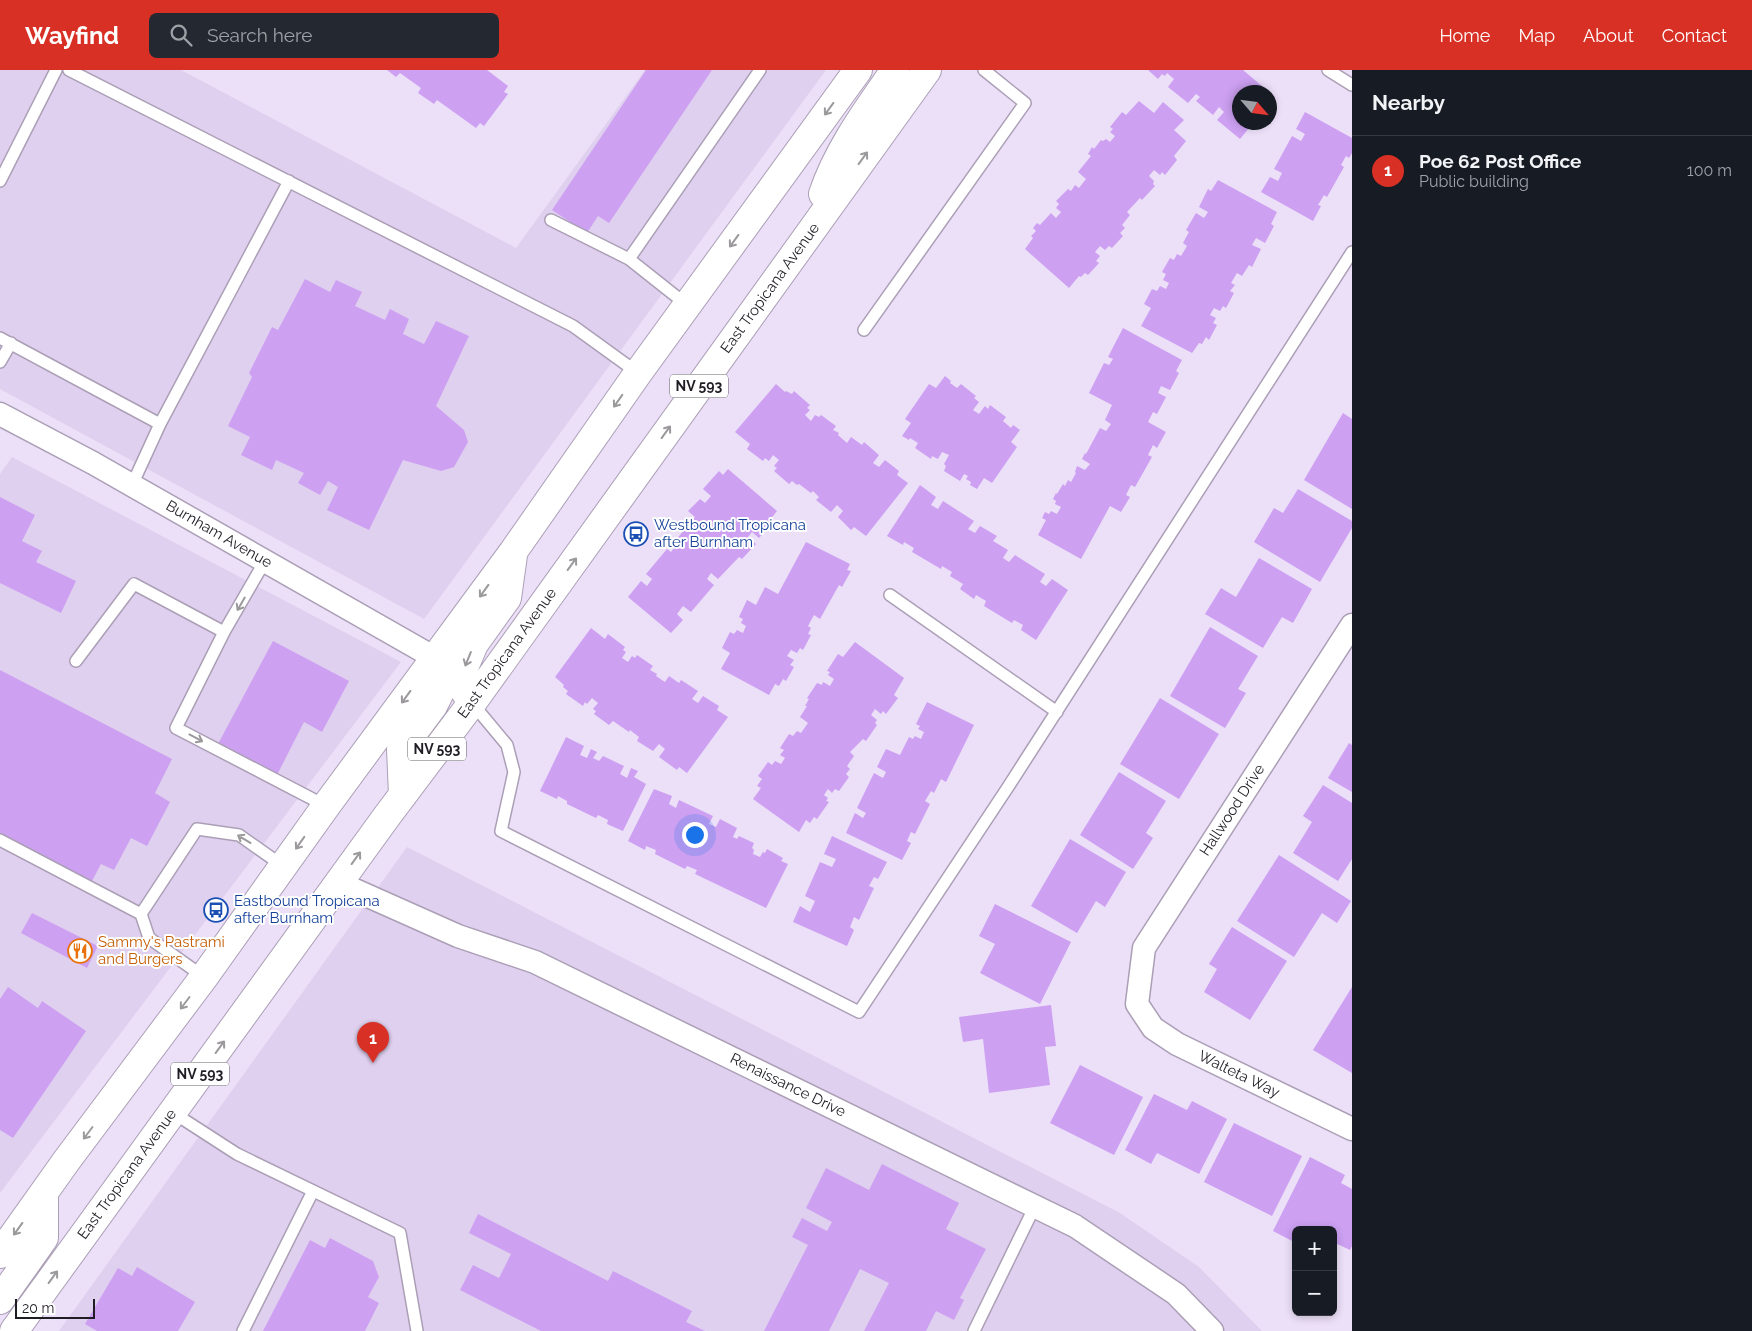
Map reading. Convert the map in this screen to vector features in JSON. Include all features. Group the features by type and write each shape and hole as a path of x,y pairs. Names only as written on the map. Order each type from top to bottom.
{"main road":[{"path":"0,1254 513,552 638,373 858,70"},
{"path":"813,227 825,188 842,151 895,70"},
{"name":"East Tropicana Avenue","path":"14,1331 403,795 472,703 927,70"},
{"path":"472,703 464,690 463,670 474,644 507,598 513,552"},
{"path":"403,795 401,749 433,706 444,684 444,668 435,658"},
{"path":"0,1300 44,1238 44,1193"}],"street":[{"name":"Burnham Avenue","path":"0,414 132,485 435,658"},
{"name":"Hallwood Drive","path":"1137,1004 1144,948 1352,625"},
{"name":"Renaissance Drive","path":"339,883 458,936 535,962 1075,1226 1176,1294 1212,1331"},
{"name":"Walteta Way","path":"1137,1004 1153,1028 1177,1044 1352,1129"}],"lane":[{"path":"0,181 56,70"},
{"path":"69,70 573,326 638,373"},
{"path":"629,259 760,70"},
{"path":"864,330 1025,103 984,70"},
{"path":"1328,70 1352,85"},
{"path":"132,485 160,424 288,181"},
{"path":"551,220 629,259 687,305"},
{"path":"472,703 508,745 514,772 500,831 859,1012 1057,712 1352,252"},
{"path":"0,362 5,341 160,424"},
{"path":"265,561 224,632 176,728 326,806"},
{"path":"76,662 134,584 224,632"},
{"path":"890,595 1057,712"},
{"path":"141,914 197,829 239,835 284,866"},
{"path":"0,840 141,914 149,938 204,977"},
{"path":"172,1112 237,1154 400,1234 417,1331"},
{"path":"243,1331 313,1191"},
{"path":"974,1331 1035,1206"}],"shaded area":[{"path":"0,70 181,70 516,248 645,70 826,70 424,619 0,389"},
{"path":"12,457 401,662 0,1193 0,474"},
{"path":"407,847 1120,1213 1199,1267 1262,1331 59,1331"}],"building":[{"path":"387,70 487,70 508,86 504,92 508,94 484,126 480,123 476,128 437,100 434,104 418,93 421,88 400,73 396,77"},
{"path":"646,70 712,70 609,223 598,216 587,233 552,210"},
{"path":"1148,70 1243,70 1261,85 1232,85 1232,130 1247,130 1240,139 1217,120 1224,112 1219,107 1213,115 1196,101 1200,97 1196,94 1188,103 1168,87 1174,79 1167,73 1165,76 1162,74 1158,79"},
{"path":"1139,101 1154,113 1163,102 1184,120 1174,130 1186,141 1174,156 1177,160 1165,175 1162,172 1160,175 1154,170 1149,176 1154,181 1153,184 1155,186 1127,212 1130,215 1122,225 1125,228 1120,233 1123,236 1112,248 1109,246 1105,250 1100,246 1095,252 1100,256 1096,261 1099,263 1088,275 1085,273 1081,277 1079,276 1069,288 1025,249 1033,238 1031,236 1036,231 1033,228 1037,223 1040,225 1051,213 1056,218 1061,212 1056,208 1059,204 1056,201 1068,189 1071,191 1075,185 1079,188 1086,179 1078,172 1091,156 1088,154 1092,147 1094,149 1101,140 1106,139 1110,142 1115,136 1110,132 1113,129 1110,127 1122,112 1126,115"},
{"path":"1305,112 1352,138 1352,153 1349,158 1346,156 1341,165 1344,167 1327,197 1324,195 1318,205 1321,206 1313,221 1261,192 1270,177 1278,181 1282,173 1274,169 1292,136 1301,141 1305,134 1296,129"},
{"path":"1218,180 1277,212 1271,224 1274,226 1265,243 1256,238 1252,245 1261,249 1252,267 1249,265 1242,276 1237,273 1231,283 1235,285 1230,291 1234,293 1226,308 1223,306 1220,311 1214,308 1210,315 1216,318 1213,323 1217,325 1209,340 1206,337 1202,344 1199,343 1192,353 1141,326 1151,308 1144,304 1152,289 1157,291 1160,286 1166,289 1169,283 1163,280 1166,274 1162,272 1170,258 1174,260 1177,254 1181,256 1187,246 1183,243 1189,232 1186,230 1196,213 1204,218 1208,212 1199,207 1208,189 1211,191"},
{"path":"305,279 330,292 336,280 362,292 355,306 385,320 390,309 409,319 403,334 424,344 436,321 469,336 436,406 464,430 468,442 454,467 441,471 403,460 369,530 327,510 338,487 328,481 320,495 298,483 304,473 276,460 272,470 241,455 250,437 228,426 252,377 249,373 272,327 278,330"},
{"path":"1123,328 1182,360 1176,371 1179,373 1170,390 1161,386 1158,393 1166,397 1157,414 1153,412 1148,422 1166,432 1157,448 1153,445 1148,455 1152,457 1135,487 1131,485 1126,495 1130,497 1121,512 1110,506 1081,559 1038,535 1046,520 1042,518 1045,512 1049,514 1051,511 1057,514 1061,507 1055,504 1056,501 1053,499 1056,493 1063,484 1065,486 1068,480 1071,482 1076,473 1077,466 1085,470 1090,464 1082,459 1085,453 1100,428 1106,431 1111,424 1105,420 1112,405 1089,393 1104,363 1109,365 1113,359 1108,357"},
{"path":"945,376 957,388 961,384 976,396 974,398 979,402 973,410 979,414 985,406 988,409 990,405 1006,417 1003,421 1011,428 1013,425 1020,430 1011,442 1017,447 992,483 984,478 977,489 970,485 971,482 966,479 968,476 964,474 960,481 944,471 946,466 944,464 949,455 942,452 938,459 932,456 931,459 915,448 918,443 902,436 911,423 905,419 929,384 936,388"},
{"path":"776,384 785,392 792,394 794,391 810,405 807,408 810,410 805,415 811,421 815,415 819,417 821,415 836,426 833,430 839,433 838,435 847,443 851,437 862,445 864,442 879,455 873,463 879,467 885,460 899,471 897,475 908,483 866,536 854,527 851,530 838,517 843,511 837,505 831,512 816,500 819,497 813,491 811,493 792,481 789,484 774,471 777,468 774,466 779,460 773,455 769,461 765,458 763,461 747,449 750,444 735,432"},
{"path":"1343,413 1352,419 1352,509 1304,480"},
{"path":"728,469 777,511 769,521 772,523 759,538 752,532 748,537 756,544 742,559 739,557 718,579 711,573 707,579 714,585 691,612 683,606 677,614 683,620 671,633 628,597 641,581 647,586 652,579 646,574 667,549 671,552 678,543 675,541 695,517 688,511 700,499 705,503 711,496 703,489 719,471 723,475"},
{"path":"920,485 936,497 931,505 938,509 943,501 974,521 968,529 975,533 980,526 997,536 993,541 1008,550 1003,558 1009,562 1015,555 1045,574 1040,582 1046,586 1052,579 1068,590 1036,640 1021,630 1023,625 1014,620 1012,623 984,606 986,601 976,595 974,599 960,589 963,584 950,576 952,572 942,566 941,569 912,552 914,548 904,542 903,545 887,536"},
{"path":"1298,489 1352,521 1352,528 1320,582 1254,542 1274,508 1283,513"},
{"path":"0,497 35,515 22,541 42,551 36,562 76,581 61,613 0,583"},
{"path":"806,542 850,564 847,570 851,571 842,587 839,585 820,619 814,615 808,626 811,628 808,634 811,635 803,650 800,648 797,653 791,650 787,656 794,660 790,665 794,667 786,681 783,679 779,686 775,684 769,695 721,669 730,653 722,648 730,632 734,634 737,630 743,633 746,626 741,623 743,619 739,617 747,600 756,605 765,587 778,594"},
{"path":"1259,558 1312,589 1293,623 1282,617 1263,648 1205,614 1221,588 1236,597"},
{"path":"1210,627 1258,656 1238,689 1246,693 1225,728 1170,696"},
{"path":"591,628 605,639 608,634 625,647 623,650 626,652 622,658 628,662 632,656 635,658 637,655 653,666 650,670 657,674 656,676 665,682 669,676 679,683 681,680 698,691 692,699 698,703 703,696 719,706 717,710 728,717 687,773 679,767 677,770 659,757 665,749 659,744 653,751 637,741 639,737 630,730 629,732 613,721 609,725 594,714 596,711 593,709 598,703 592,698 587,704 585,702 583,706 566,694 568,691 555,677"},
{"path":"273,641 349,681 322,732 304,722 277,775 218,744"},
{"path":"855,642 904,678 894,695 898,698 886,714 883,711 881,714 875,709 871,715 877,720 875,723 877,725 866,741 863,739 850,752 854,756 847,766 850,769 846,774 849,777 839,791 835,789 832,793 828,789 824,795 828,798 826,801 829,802 817,819 814,817 810,823 806,820 799,832 753,799 761,788 757,786 762,779 758,776 768,762 772,765 775,761 781,764 785,758 780,755 784,750 780,748 789,734 793,736 797,731 801,733 808,723 800,717 807,706 805,706 809,699 807,698 817,683 822,685 823,682 830,686 834,679 828,675 830,672 827,671 838,654 843,657"},
{"path":"0,670 172,759 155,793 170,802 147,846 131,838 114,870 101,864 90,885 0,839"},
{"path":"1160,698 1219,734 1179,799 1120,764"},
{"path":"927,702 974,725 946,782 941,779 934,793 931,791 925,801 930,804 915,834 911,832 907,841 911,843 902,860 846,833 855,813 863,818 866,813 857,808 874,773 883,778 886,772 877,767 886,749 900,755 909,737 913,739 915,736 921,739 924,732 918,729 920,726 916,724"},
{"path":"566,737 584,746 580,755 587,758 591,749 597,752 593,758 599,761 603,756 624,766 620,774 627,778 631,768 638,771 634,777 646,784 623,831 607,824 608,820 598,815 596,818 567,804 567,801 558,796 557,799 540,791"},
{"path":"1349,743 1352,745 1352,792 1328,778"},
{"path":"1119,772 1166,801 1146,833 1153,838 1133,869 1080,835"},
{"path":"1323,785 1352,803 1352,859 1338,881 1293,853 1312,822 1303,816"},
{"path":"654,789 672,796 669,804 676,808 679,800 713,816 709,824 716,827 720,819 737,828 733,837 737,839 739,836 754,843 752,848 754,850 753,854 760,857 767,849 783,858 781,861 788,864 766,908 695,874 697,870 687,866 685,869 655,854 656,850 646,846 645,850 628,841"},
{"path":"832,836 887,862 878,879 874,877 869,886 874,888 859,920 854,917 850,927 854,930 847,946 793,922 800,906 810,912 815,901 805,896 820,862 832,867 836,859 824,854"},
{"path":"1070,839 1126,872 1105,907 1096,901 1077,933 1031,906"},
{"path":"1279,855 1351,901 1337,923 1322,913 1294,957 1237,921"},
{"path":"995,904 1071,942 1040,1004 980,973 995,944 979,936"},
{"path":"32,913 98,946 87,968 21,933"},
{"path":"1232,927 1287,961 1250,1020 1204,992 1217,969 1209,964"},
{"path":"8,987 38,1008 42,1001 86,1031 13,1138 0,1130 0,999"},
{"path":"1352,987 1352,1073 1313,1050"},
{"path":"1051,1005 1056,1046 1045,1047 1050,1085 989,1093 983,1039 963,1042 959,1017"},
{"path":"1080,1065 1143,1097 1114,1155 1050,1123"},
{"path":"1154,1094 1187,1110 1192,1101 1227,1119 1199,1174 1157,1153 1151,1164 1125,1150"},
{"path":"1234,1123 1302,1156 1272,1216 1204,1182"},
{"path":"1310,1157 1345,1175 1341,1183 1352,1189 1352,1246 1350,1250 1337,1244 1337,1226 1292,1226 1292,1241 1273,1231"},
{"path":"882,1164 959,1203 946,1229 986,1249 960,1298 964,1300 954,1320 936,1311 926,1331 864,1331 889,1283 860,1269 829,1331 764,1331 808,1245 792,1237 802,1218 827,1231 832,1222 806,1208 826,1168 869,1190"},
{"path":"478,1214 608,1281 613,1271 692,1311 686,1322 705,1331 541,1331 460,1290 473,1265 499,1278 511,1254 469,1233"},
{"path":"330,1238 373,1261 379,1277 368,1297 379,1303 365,1331 263,1331 310,1240 325,1248"},
{"path":"137,1267 195,1302 178,1331 97,1331 85,1324 118,1268 132,1276"}],"place":[{"name":"Westbound Tropicana after Burnham","path":"636,534"},
{"name":"Eastbound Tropicana after Burnham","path":"216,910"},
{"name":"Sammy's Pastrami and Burgers","path":"80,951"},
{"name":"Poe 62 Post Office","path":"373,1063"}]}
